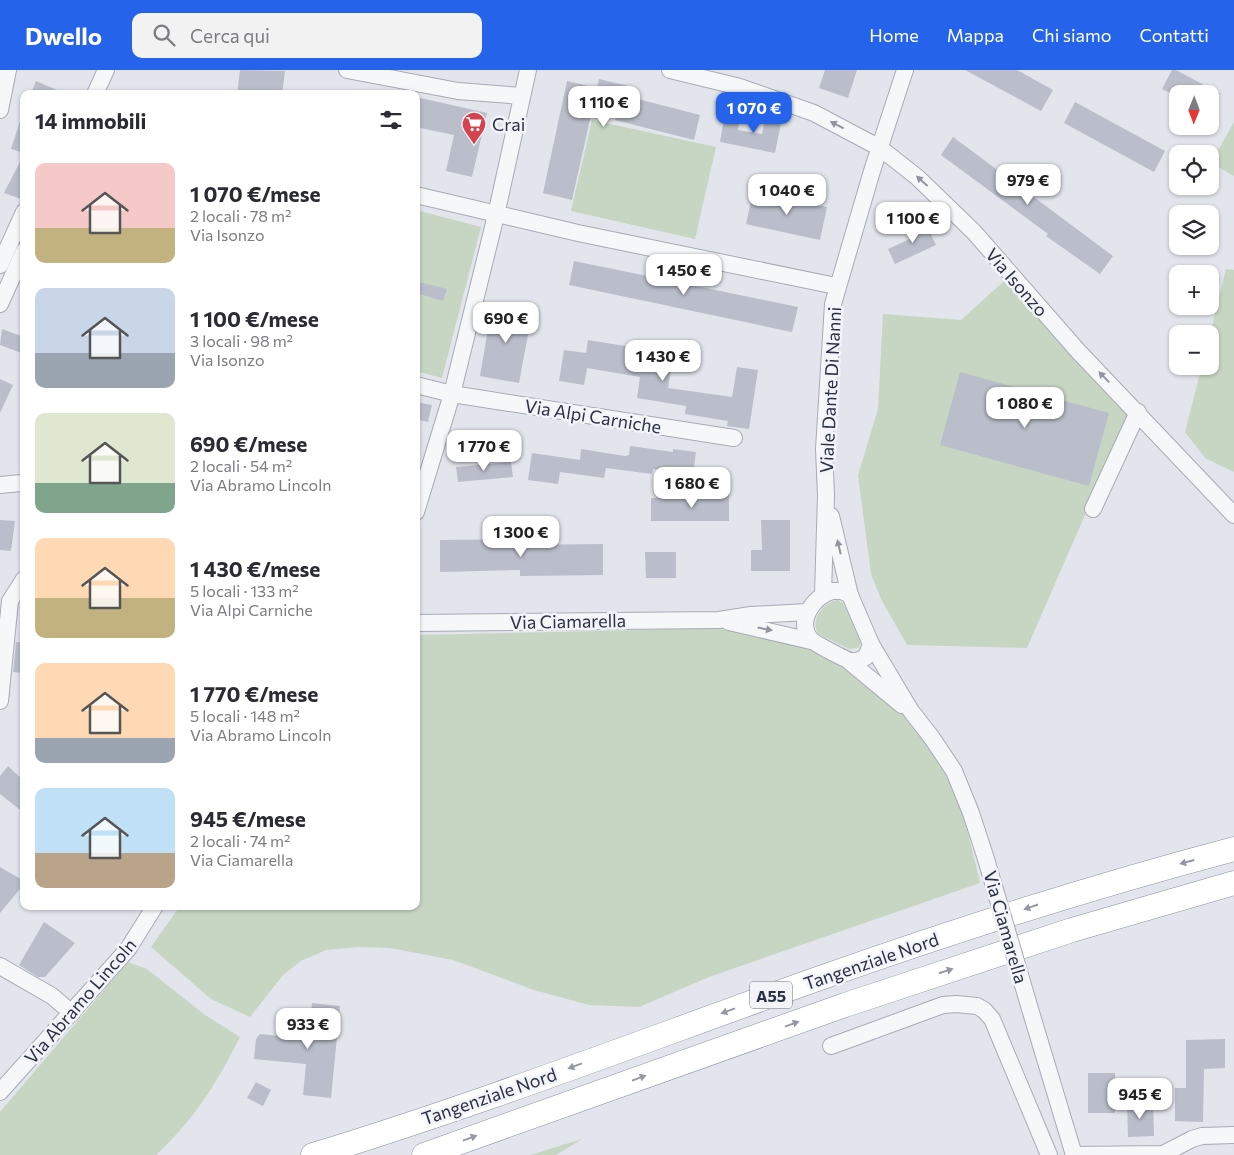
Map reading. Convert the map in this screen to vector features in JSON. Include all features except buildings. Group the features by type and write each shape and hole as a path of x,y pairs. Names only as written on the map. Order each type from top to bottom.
{"highway":[{"name":"Tangenziale Nord","path":"313,1155 475,1102 823,977 1051,900 1234,849"},
{"name":"Tangenziale Nord","path":"424,1155 845,1005 1072,930 1234,883"}],"street":[{"path":"0,110 8,70"},
{"path":"97,90 106,70"},
{"path":"348,70 458,91 522,96"},
{"path":"420,499 452,394 496,215 528,70"},
{"name":"Via Isonzo","path":"670,70 740,87 804,109 880,148 917,177 948,205 1078,351 1234,515"},
{"name":"Viale Dante Di Nanni","path":"823,594 826,495 824,449 833,304 836,286 906,70"},
{"name":"Viale Dante Di Nanni","path":"420,196 496,215 836,286"},
{"path":"13,272 20,234"},
{"path":"0,304 20,259"},
{"name":"Via Alpi Carniche","path":"420,386 452,394 734,438"},
{"path":"1093,509 1138,412"},
{"path":"0,486 20,484"},
{"name":"Viale Dante Di Nanni","path":"826,495 850,595"},
{"path":"0,701 10,601 20,585"},
{"path":"842,591 850,595 871,644 866,657 850,662 811,641 807,630 808,612 814,602 823,594 842,591"},
{"name":"Via Ciamarella","path":"420,623 719,620 751,615 808,612"},
{"name":"Via Ciamarella","path":"719,620 811,641"},
{"name":"Via Ciamarella","path":"871,644 911,711 954,771 971,813 1074,1155 1163,1154 1202,1136 1234,1135"},
{"name":"Via Ciamarella","path":"850,662 911,711"},
{"name":"Via Abramo Lincoln","path":"0,1092 128,949 152,910"},
{"path":"0,966 52,996 72,1013"},
{"path":"832,1046 943,1005 964,1004 984,1010 992,1019 1049,1155"}],"green space":[{"path":"592,120 716,147 695,239 571,211"},
{"path":"1234,122 1234,176 1219,168 1219,149"},
{"path":"420,211 481,227 442,378 420,372"},
{"path":"1226,269 1234,270 1234,472 1205,458 1185,432 1200,375 1219,375 1219,325 1212,325 1215,315 1219,315 1219,297"},
{"path":"1004,281 1128,416 1027,648 907,645 881,599 871,574 858,475 878,409 883,314 961,320"},
{"path":"838,600 843,603 862,641 858,648 849,649 818,634 816,623 819,612 827,604"},
{"path":"712,629 747,632 812,649 832,658 873,687 912,724 928,745 952,784 961,808 980,883 709,977 639,1007 589,1005 534,990 453,960 390,948 357,947 326,950 301,961 283,975 250,1017 211,999 151,947 177,910 420,910 420,635"},
{"path":"128,962 147,969 205,1015 240,1037 204,1100 194,1114 156,1155 0,1155 0,1112"},
{"path":"582,1139 556,1155 530,1155"}],"place":[{"name":"Crai","path":"474,145"}]}
